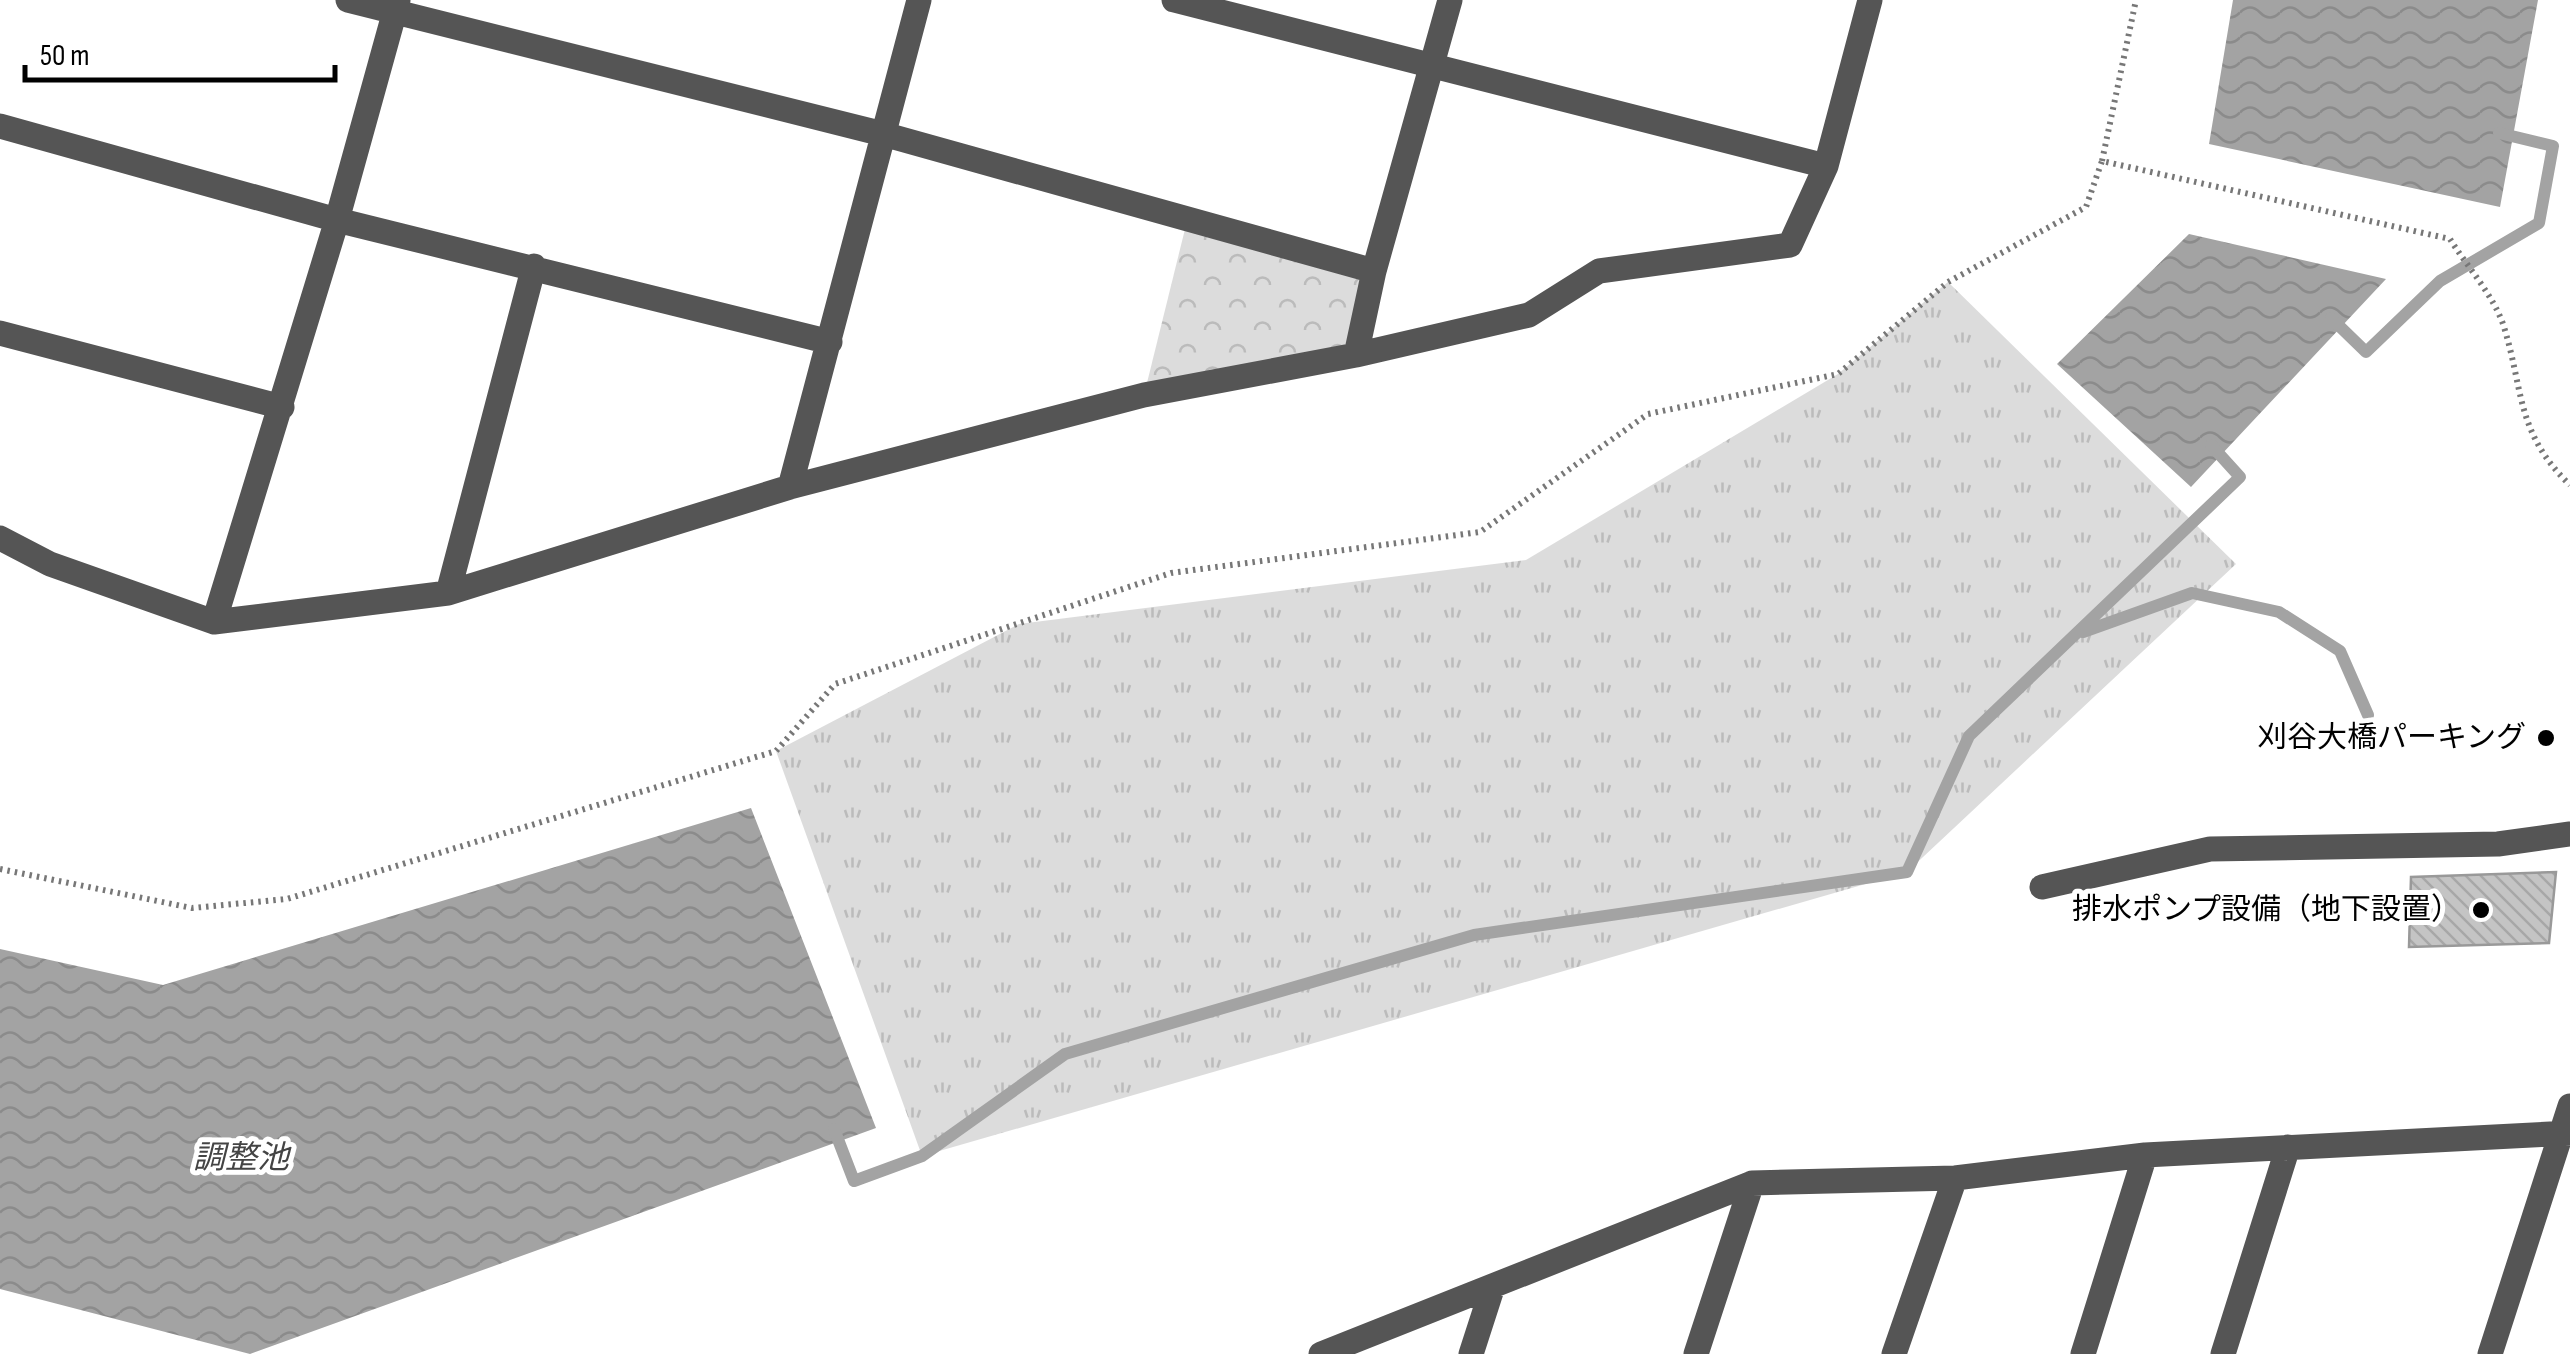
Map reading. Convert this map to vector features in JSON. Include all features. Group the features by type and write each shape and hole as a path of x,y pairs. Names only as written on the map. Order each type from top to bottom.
{"street":[{"path":"348,0 397,6 883,134 1374,271"},
{"path":"790,487 919,0"},
{"path":"1174,0 1826,166"},
{"path":"1356,354 1374,271 1450,0"},
{"path":"0,538 50,564 214,622 448,593 790,487 1144,395 1356,354 1528,314 1599,270 1790,245 1826,166 1870,0"},
{"path":"214,622 338,220 397,6"},
{"path":"0,126 338,220 830,342"},
{"path":"448,593 534,266"},
{"path":"0,333 282,406"},
{"path":"2042,886 2210,849 2498,844 2570,834"},
{"path":"2490,1354 2566,1132 2570,1106"},
{"path":"1321,1354 1752,1184 1955,1178 2145,1154 2566,1132"},
{"path":"2223,1354 2288,1146"},
{"path":"2083,1354 2145,1154"},
{"path":"1894,1354 1955,1178"},
{"path":"1696,1354 1752,1184"},
{"path":"1471,1354 1493,1286"}],"path":[{"path":"0,869 192,908 287,899 776,750 835,684 1171,574 1480,532 1648,414 1838,374 1948,282 2086,207 2102,162 2136,0"},
{"path":"2102,162 2450,239 2502,321 2524,422 2554,469 2570,485"}],"green space":[{"path":"1187,221 1374,271 1356,355 1144,395"},
{"path":"1948,282 2236,564 1907,872 922,1156 776,751 1019,624 1526,560 1838,374"}],"water":[{"path":"2233,0 2538,0 2500,207 2209,144"},
{"path":"2189,234 2386,279 2191,487 2057,364"},
{"name":"調整池","path":"751,808 876,1128 250,1354 0,1289 0,949 163,985"}],"building":[{"name":"排水ポンプ設備（地下設置）","path":"2556,872 2549,943 2409,947 2411,877"}],"waterway":[{"path":"2331,318 2366,352 2440,281 2539,223 2553,146 2499,133"},
{"path":"834,1129 854,1181 922,1156 1065,1054 1474,935 1907,872 1969,736 2240,477 2211,445"},
{"path":"2083,632 2192,593 2279,612 2340,651 2368,715"}],"place":[{"name":"刈谷大橋パーキング","path":"2546,738"},
{"name":"排水ポンプ設備（地下設置）","path":"2481,910"}]}
